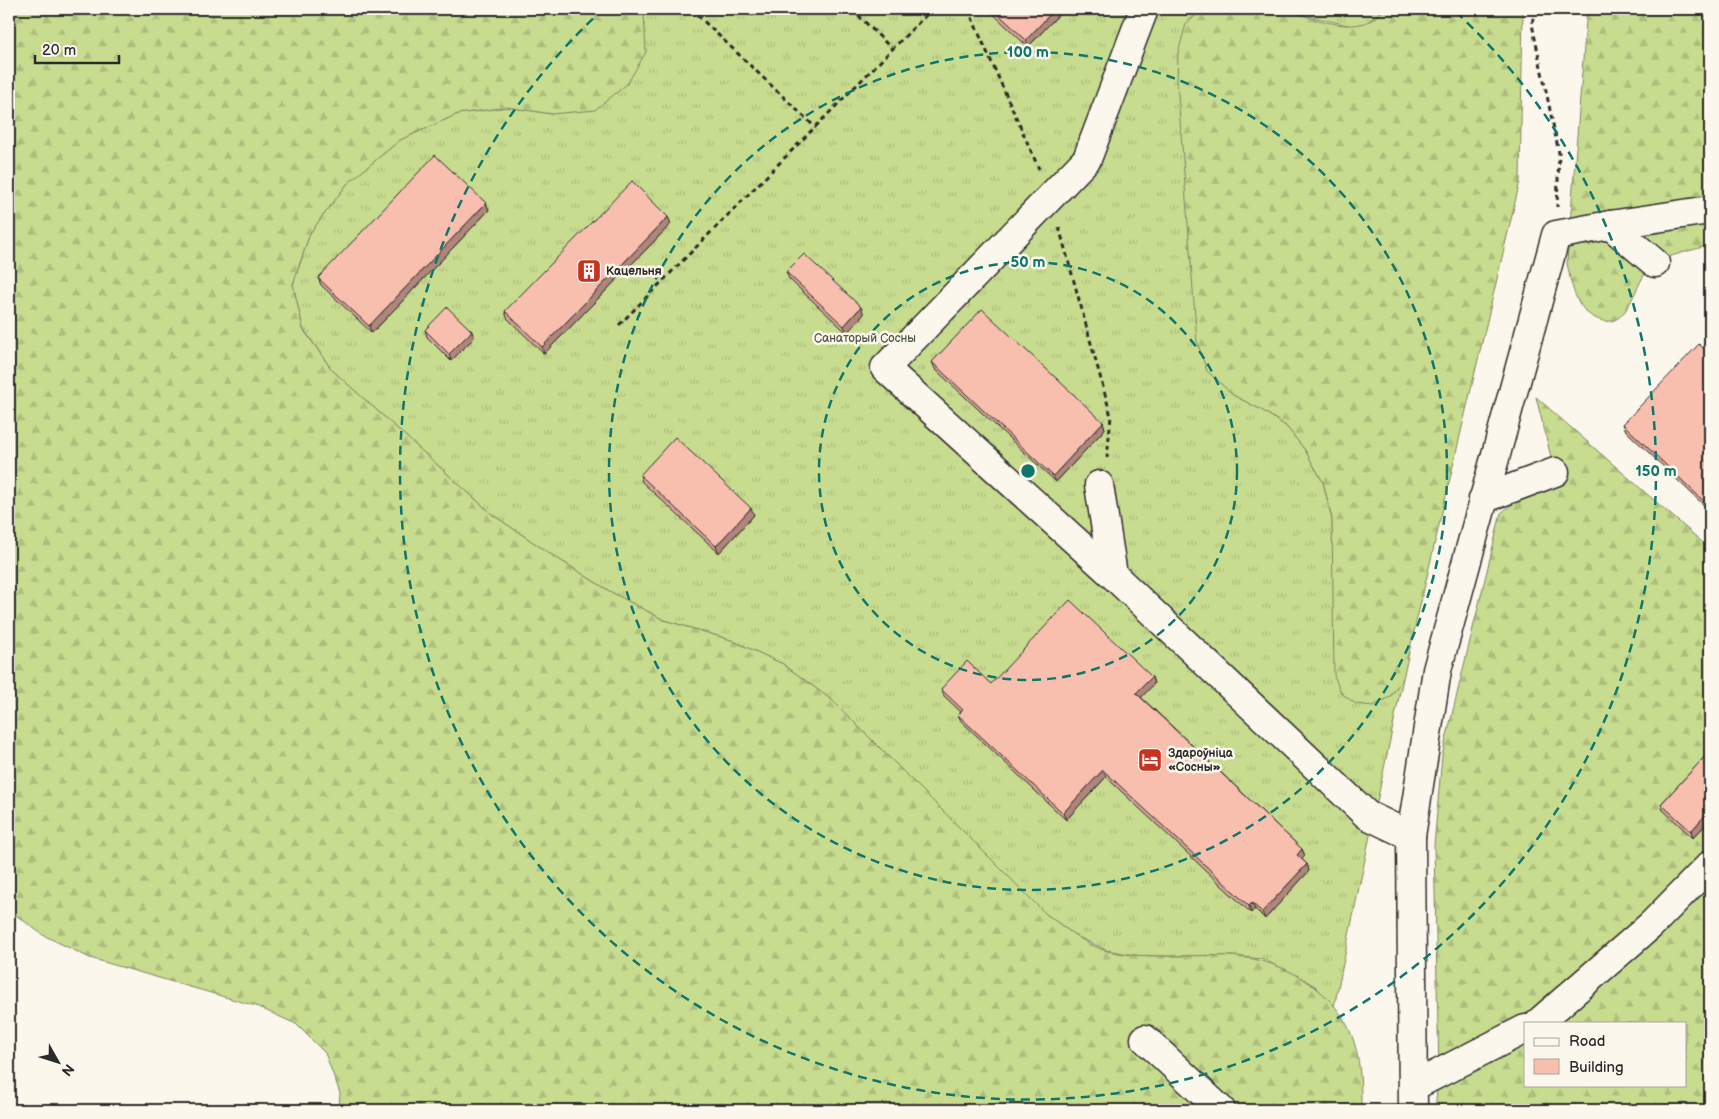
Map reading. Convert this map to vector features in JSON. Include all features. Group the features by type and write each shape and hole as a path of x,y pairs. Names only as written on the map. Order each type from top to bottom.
{"street":[{"path":"1144,9 1087,159 885,368 1113,575 1367,816 1411,836"},
{"path":"1413,1098 1411,836 1437,670 1556,235 1703,211 1710,212"},
{"path":"1610,225 1655,263"},
{"path":"1483,499 1555,472"},
{"path":"1099,485 1113,575"},
{"path":"1539,1022 1651,925 1710,865"},
{"path":"1413,1098 1524,1030"},
{"path":"1145,1039 1221,1110"}],"path":[{"path":"691,9 816,128"},
{"path":"852,9 893,50"},
{"path":"619,325 932,9"},
{"path":"968,9 1021,125 1051,198 1111,416 1108,453 1099,485"},
{"path":"1535,9 1532,24 1559,153 1556,235"}],"green space":[{"path":"9,9 640,9 644,14 646,52 627,84 595,110 552,114 507,107 458,114 400,140 347,184 310,233 293,284 303,329 332,370 493,515 611,592 664,620 731,640 783,664 833,701 1046,914 1075,935 1091,945 1122,954 1249,958 1291,972 1310,983 1326,997 1340,1014 1351,1033 1359,1068 1361,1110 339,1110 340,1093 325,1053 296,1024 256,1006 90,958 43,935 9,910"},
{"name":"Санаторый Сосны","path":"640,9 1203,9 1186,24 1233,395 1260,409 1286,426 1305,450 1323,482 1332,519 1333,558 1390,697 1403,678 1334,1007 1315,986 1263,959 1230,956 1140,956 1106,950 1076,936 1046,914 833,701 783,664 731,640 664,620 611,592 552,555 493,515 332,370 303,328 293,285 310,233 347,184 400,140 458,114 507,107 552,114 644,15"},
{"path":"1203,9 1276,9 1347,25 1361,24 1373,19 1384,9 1523,9 1520,181 1403,678 1390,697 1373,706 1356,704 1341,693 1334,675 1332,519 1323,482 1305,450 1286,426 1260,409 1233,395 1207,371 1197,342 1177,81 1178,53 1186,24"},
{"path":"1278,9 1384,9 1367,23 1352,26"},
{"path":"1587,9 1710,9 1710,245 1674,255 1655,263 1641,280 1624,312 1616,319 1607,321 1588,314 1578,301 1570,279 1567,263"},
{"path":"1536,397 1710,549 1710,1110 1435,1110 1439,1070 1434,846 1442,756 1501,513 1523,496 1557,481"}],"building":[{"path":"993,9 1055,9 1026,40"},
{"path":"435,155 486,203 369,326 318,278"},
{"name":"Кацельня","path":"632,181 668,217 542,347 505,311"},
{"path":"804,254 861,307 844,326 786,272"},
{"path":"447,307 472,331 449,354 425,330"},
{"path":"982,309 1103,422 1053,476 932,362"},
{"path":"1699,344 1710,355 1710,507 1623,424"},
{"path":"675,437 751,508 716,546 640,475"},
{"path":"1070,600 1152,677 1136,693 1302,849 1297,855 1307,864 1262,912 1252,903 1249,906 1103,770 1063,813 958,715 963,710 941,689 967,661 991,684"},
{"path":"1710,751 1710,810 1691,831 1661,804"}],"place":[{"name":"Кацельня","path":"589,271"},
{"name":"Здароўніца «Сосны»","path":"1150,760"}]}
